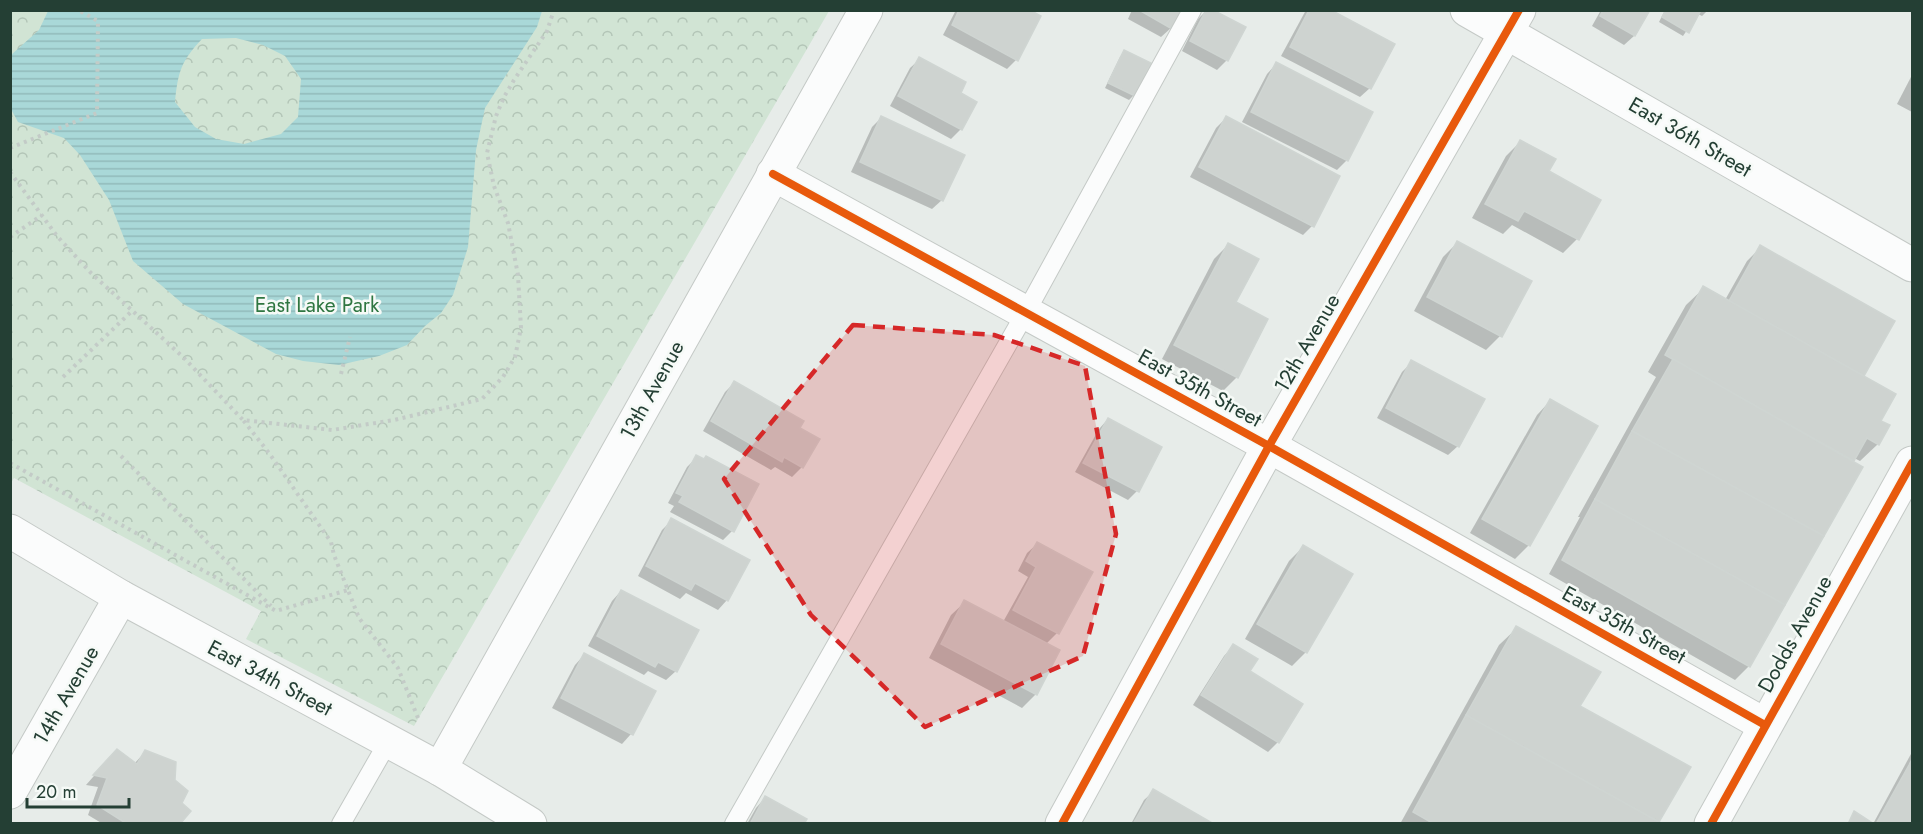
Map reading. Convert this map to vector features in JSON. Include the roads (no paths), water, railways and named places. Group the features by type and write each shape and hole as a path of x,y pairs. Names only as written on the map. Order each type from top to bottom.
{"street":[{"name":"13th Avenue","path":"440,770 866,10"},
{"name":"East 36th Street","path":"1467,10 1513,22 1912,265"},
{"name":"12th Avenue","path":"1062,824 1269,446 1513,22"},
{"name":"East 35th Street","path":"773,174 1269,446 1765,725"},
{"name":"Dodds Avenue","path":"1711,824 1912,463"},
{"name":"East 34th Street","path":"10,531 121,597 440,770 530,824"},
{"name":"14th Avenue","path":"10,792 121,597"}],"lane":[{"path":"734,824 1026,312 1192,10"},
{"path":"341,824 388,742"}],"water":[{"path":"48,11 542,11 537,27 485,108 476,150 468,247 453,295 441,313 407,345 379,356 339,365 303,361 276,354 183,304 133,261 109,200 80,155 64,138 18,122 11,109 11,55 39,30","holes":["236,38 263,45 285,56 301,79 298,117 281,134 244,144 216,139 195,127 175,102 182,68 195,47 202,39"]}],"park label":[{"name":"East Lake Park","path":"317,305"}]}
